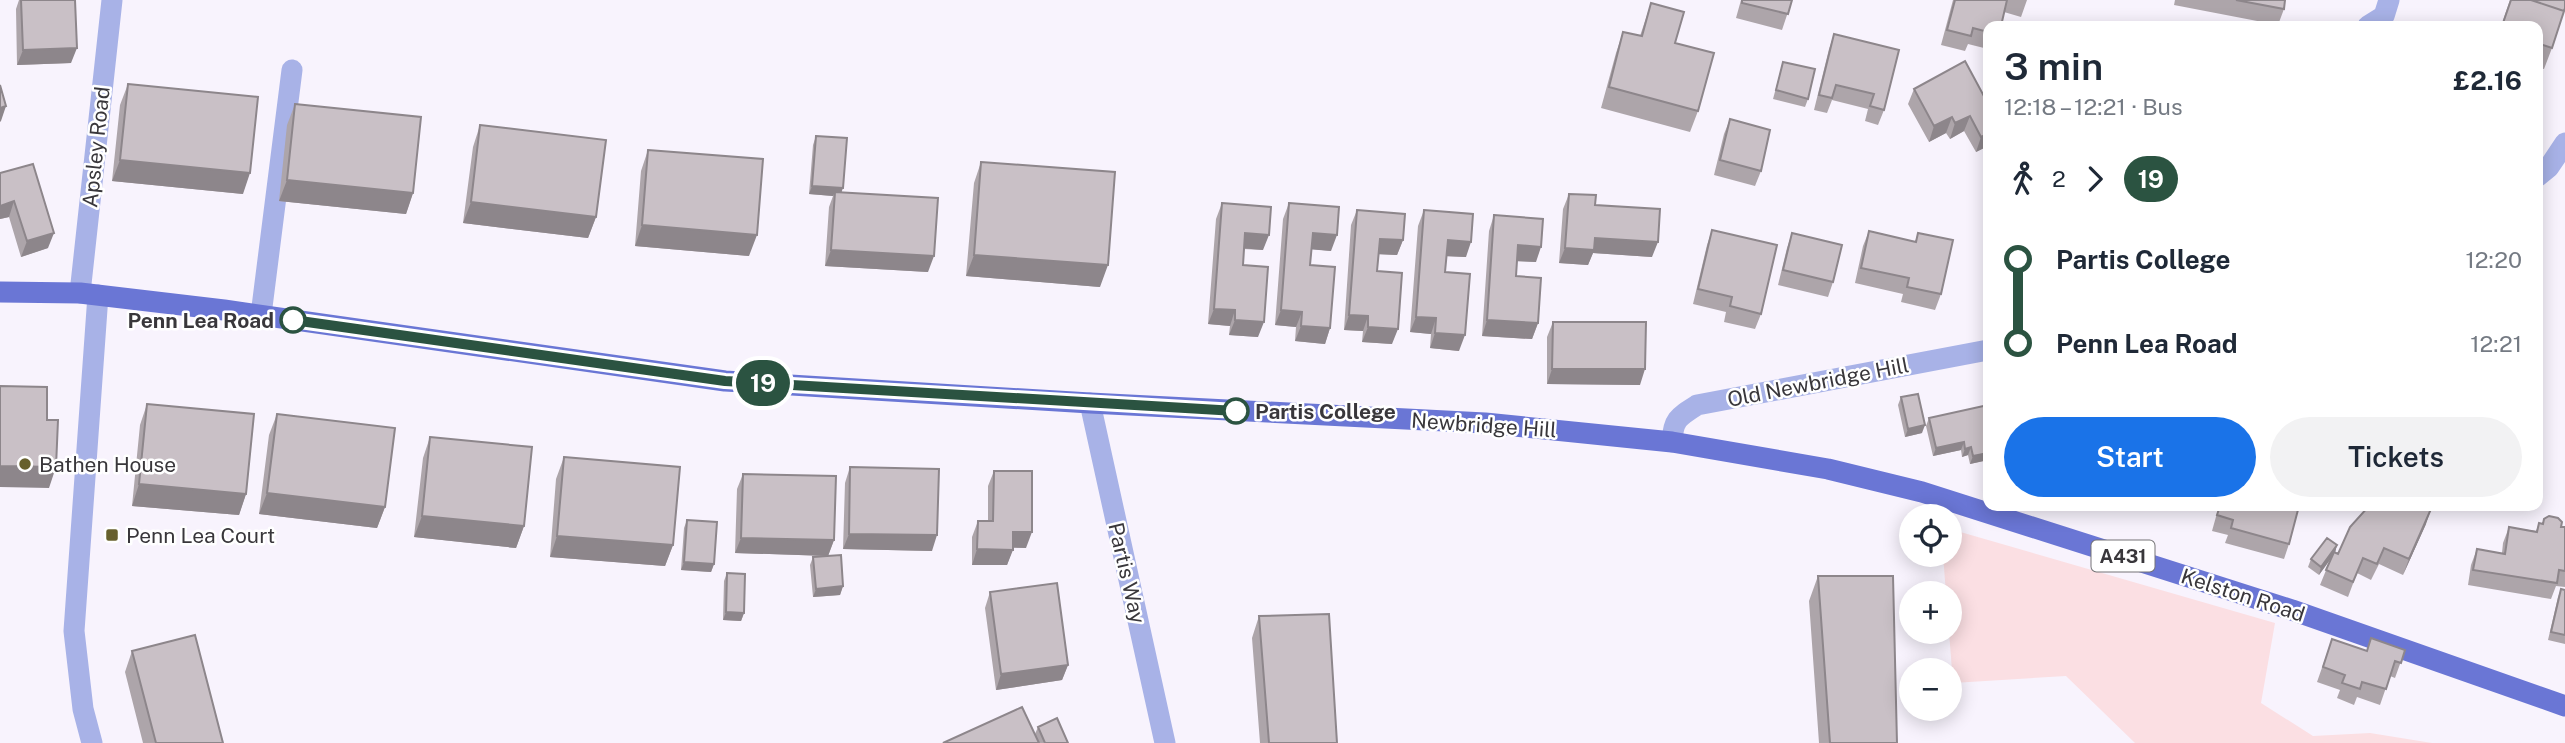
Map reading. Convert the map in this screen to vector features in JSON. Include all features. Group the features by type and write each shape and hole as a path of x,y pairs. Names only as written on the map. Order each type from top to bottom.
{"main road":[{"name":"Newbridge Hill","path":"0,292 89,294 261,315 725,381 1485,423 1672,442"},
{"name":"Kelston Road","path":"1672,442 1828,469 1922,492 2292,610 2565,706"}],"street":[{"name":"Apsley Road","path":"89,294 112,0"},
{"path":"2376,21 2384,16 2389,0"},
{"path":"261,315 292,70"},
{"path":"2543,172 2565,143"},
{"path":"89,294 74,631 83,709 92,743"},
{"name":"Old Newbridge Hill","path":"1672,442 1673,426 1680,415 1697,405 1983,351"},
{"name":"Partis Way","path":"1090,403 1166,743"}],"shaded area":[{"path":"1962,532 2275,623 2261,703 2313,736 2370,733 2432,743 2135,743 2066,676 1962,682 1962,658 1951,658 1950,644 1962,644 1962,581 1945,581 1944,567 1962,567"}],"building":[{"path":"21,0 75,0 77,48 23,50"},
{"path":"1742,0 1792,0 1788,14 1742,3"},
{"path":"1955,0 2007,0 2002,21 1983,21 1983,31 1973,28 1971,36 1947,30"},
{"path":"2236,0 2285,0 2284,9"},
{"path":"2511,0 2531,0 2564,11 2552,48 2543,45 2543,21 2504,21"},
{"path":"2531,0 2565,0 2565,8 2564,11"},
{"path":"1651,3 1684,12 1675,43 1714,53 1698,111 1609,87 1623,32 1642,36"},
{"path":"1834,34 1899,50 1884,110 1870,106 1874,94 1836,85 1832,98 1819,95"},
{"path":"1965,61 1983,94 1983,136 1981,137 1970,116 1955,123 1952,117 1934,126 1914,89"},
{"path":"1783,62 1815,69 1808,99 1776,90"},
{"path":"128,84 258,97 250,173 120,160"},
{"path":"0,85 6,106 0,108"},
{"path":"295,104 421,117 413,193 287,180"},
{"path":"1730,119 1770,130 1761,171 1720,160"},
{"path":"480,125 606,140 596,217 471,202"},
{"path":"816,136 847,138 843,188 812,186"},
{"path":"648,150 763,159 757,235 642,225"},
{"path":"981,162 1115,172 1108,265 974,255"},
{"path":"33,164 54,233 27,241 14,201 0,206 0,173"},
{"path":"835,192 938,198 934,256 831,250"},
{"path":"1569,194 1596,195 1595,205 1660,209 1658,242 1595,238 1594,250 1565,248"},
{"path":"1222,203 1271,207 1269,235 1245,233 1243,265 1268,267 1264,322 1235,320 1235,310 1214,309"},
{"path":"1289,203 1339,207 1337,235 1313,233 1310,265 1335,267 1330,328 1301,326 1302,312 1281,310"},
{"path":"1357,210 1405,214 1403,240 1380,239 1377,271 1402,273 1398,329 1368,327 1368,316 1349,315"},
{"path":"1424,210 1473,214 1471,242 1448,240 1445,272 1470,274 1465,335 1435,333 1436,318 1416,317"},
{"path":"1494,215 1543,219 1541,247 1518,245 1516,276 1541,278 1538,323 1487,320"},
{"path":"1712,230 1777,245 1761,314 1730,306 1732,297 1698,289"},
{"path":"1869,231 1916,242 1918,233 1953,240 1941,294 1907,287 1909,278 1861,268"},
{"path":"1792,233 1842,245 1833,282 1783,270"},
{"path":"1553,322 1646,322 1645,369 1552,369"},
{"name":"Bathen House","path":"0,386 47,387 47,420 58,420 56,467 0,466"},
{"path":"1918,394 1925,425 1908,429 1901,397"},
{"path":"147,404 254,414 246,494 139,484"},
{"path":"1983,406 1983,454 1973,456 1971,447 1965,449 1964,442 1936,448 1929,418"},
{"path":"277,414 395,428 385,507 267,493"},
{"path":"430,437 532,447 524,526 422,516"},
{"path":"564,457 680,467 673,545 557,536"},
{"path":"850,467 939,469 937,535 849,534"},
{"path":"994,471 1032,471 1032,532 1013,532 1013,550 977,549 978,521 993,521"},
{"path":"743,474 836,476 834,540 741,538"},
{"path":"2218,511 2298,511 2289,544 2231,528 2233,520 2217,515"},
{"path":"2364,511 2430,511 2409,559 2384,548 2377,564 2363,558 2353,582 2326,570 2334,552 2338,554 2350,527"},
{"path":"2549,516 2558,518 2562,522 2561,527 2565,527 2565,571 2559,570 2557,583 2473,570 2477,549 2505,554 2509,527 2537,532 2539,523 2543,524 2544,519"},
{"path":"687,520 717,522 714,564 684,562"},
{"path":"2327,538 2337,545 2321,567 2311,559"},
{"path":"841,555 843,586 816,589 813,557"},
{"path":"727,573 745,574 744,613 726,612"},
{"path":"1818,576 1893,576 1897,743 1830,743"},
{"path":"1057,583 1068,665 1001,674 990,592"},
{"path":"2561,589 2565,590 2565,635 2551,632"},
{"path":"1329,614 1337,743 1269,743 1259,616"},
{"path":"195,635 223,743 156,743 132,651"},
{"path":"2371,638 2405,650 2401,663 2395,661 2386,689 2362,682 2360,689 2342,683 2345,675 2323,667 2332,639 2367,651"},
{"path":"1022,707 1039,743 943,743"},
{"path":"1057,718 1068,743 1045,743 1038,727"}],"bus line":[{"name":"19","path":"293,320 725,381 1236,411"}],"place":[{"name":"Penn Lea Road","path":"293,320"},
{"name":"Partis College","path":"1236,411"},
{"name":"Bathen House","path":"25,464"},
{"name":"Penn Lea Court","path":"112,535"}]}
